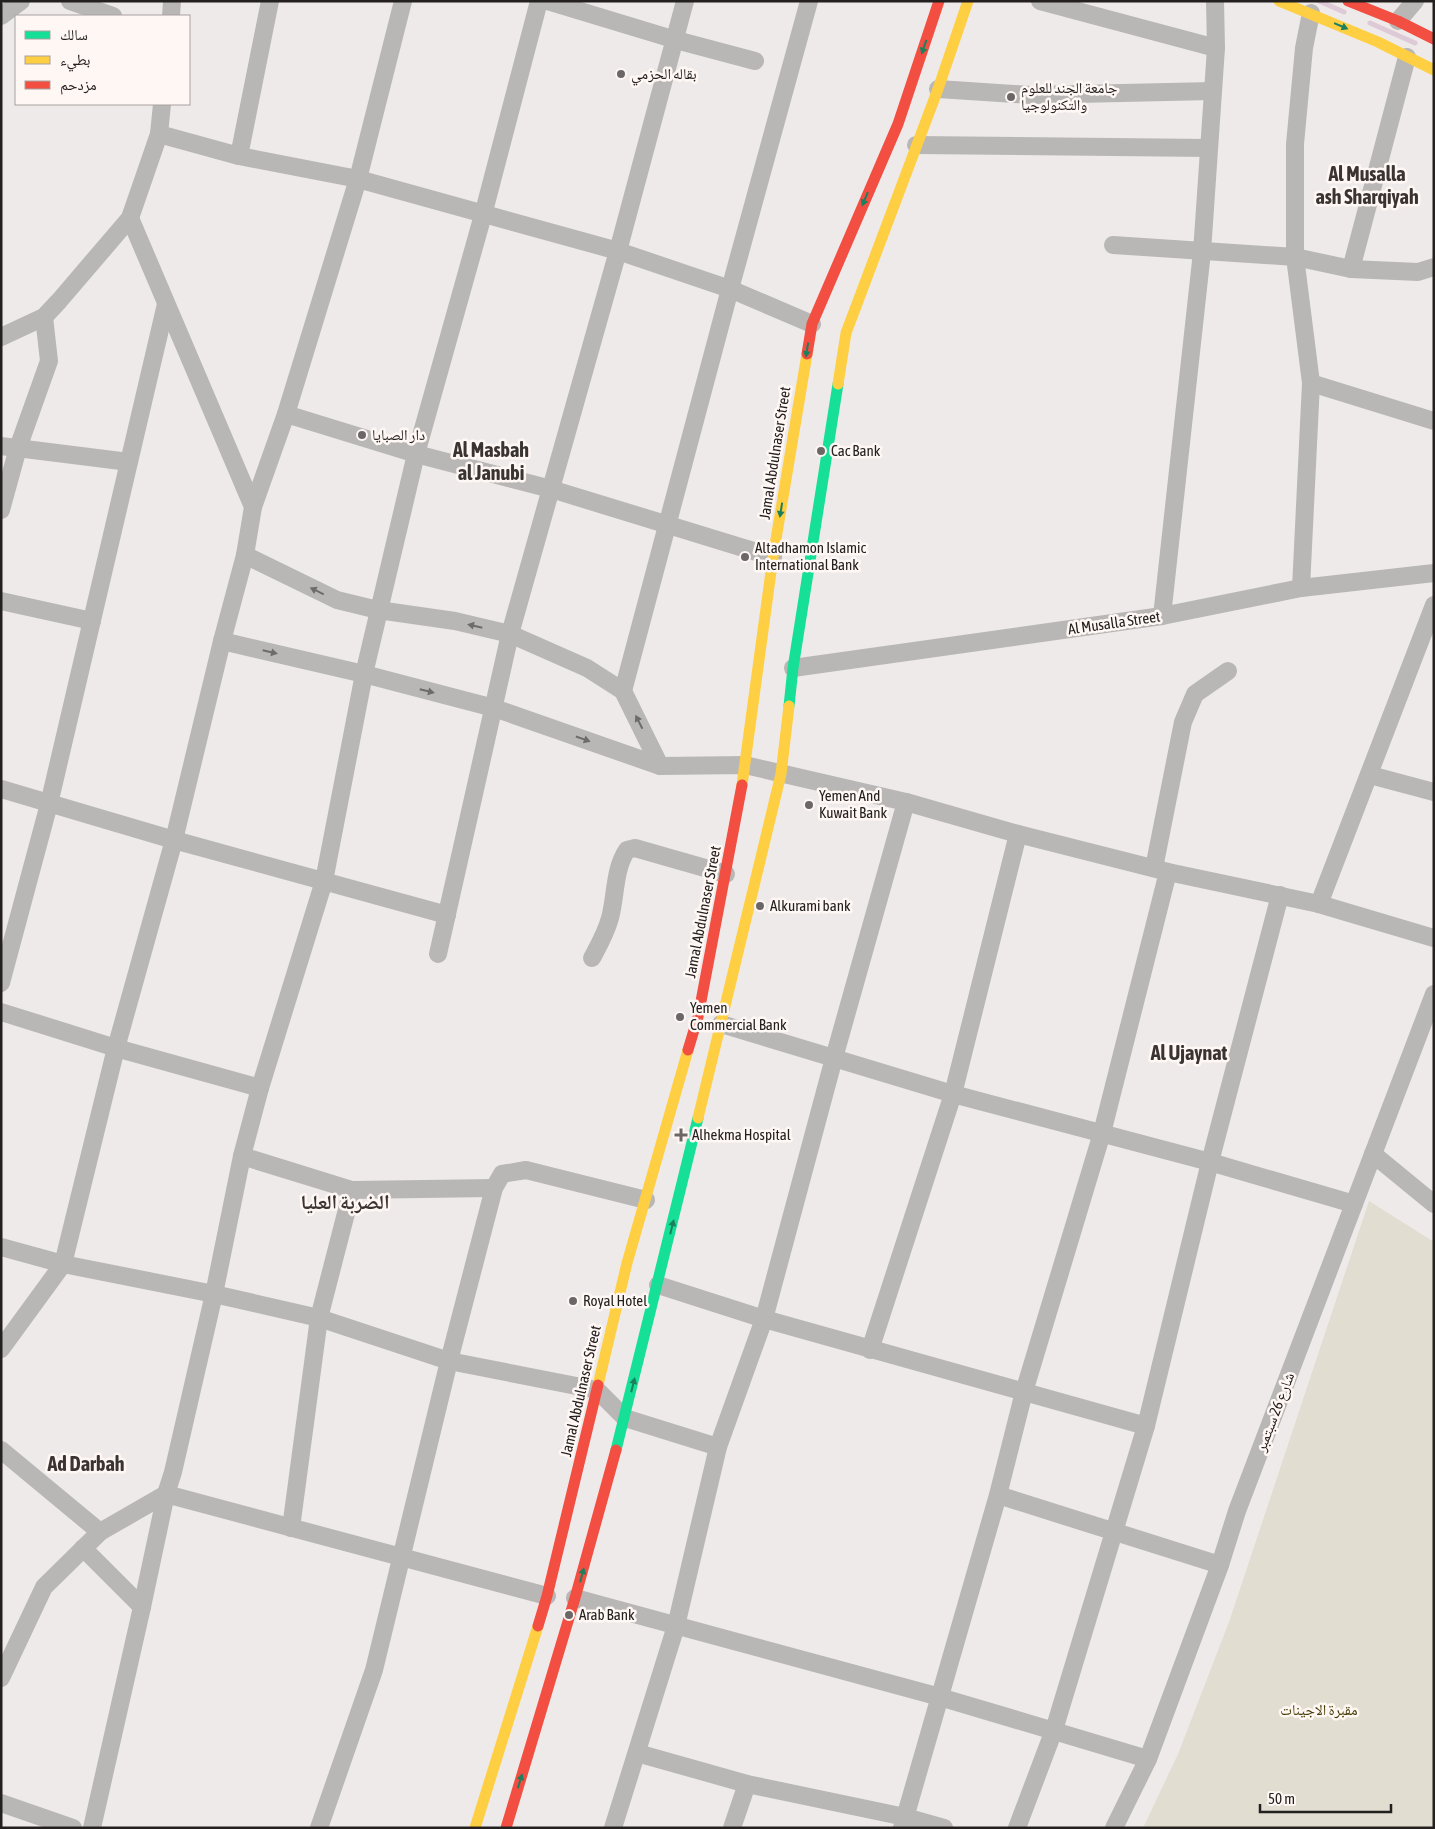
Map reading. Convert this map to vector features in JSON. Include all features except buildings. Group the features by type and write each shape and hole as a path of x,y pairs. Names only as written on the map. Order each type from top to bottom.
{"main road":[{"name":"Jamal Abdulnaser Street","path":"475,1828 547,1596 627,1264 698,1016 745,765 773,557 812,324 898,124 939,1"},
{"path":"506,1828 575,1598 625,1418 781,774 793,668 846,333 938,89 968,1"},
{"path":"1279,1 1378,42 1434,70"},
{"path":"1348,1 1398,21 1434,39"}],"street":[{"path":"1,16 21,1"},
{"path":"70,1 110,15"},
{"path":"170,15 172,1"},
{"path":"239,156 270,1"},
{"path":"1,1349 63,1264 116,1048 174,840 222,641 245,555 253,507 286,414 358,179 403,1"},
{"path":"92,1828 166,1494 214,1294 242,1156 260,1088 324,881 364,674 416,454 483,215 539,1"},
{"path":"547,1 676,40 755,61"},
{"path":"438,954 510,634 618,251 685,1"},
{"path":"623,691 809,1"},
{"path":"1040,1 1216,48"},
{"path":"1162,616 1202,252 1216,48 1215,1"},
{"path":"1398,21 1415,1"},
{"path":"1301,588 1311,383 1295,257 1295,144 1304,48 1311,13"},
{"path":"1351,269 1407,57"},
{"path":"938,89 1031,96 1213,91"},
{"path":"1,336 44,317 130,218 160,134 162,105"},
{"path":"160,134 239,156 358,179 618,251 730,289 812,324"},
{"path":"916,145 1209,148"},
{"path":"130,218 253,507"},
{"path":"1113,245 1295,257 1351,269 1418,272 1434,266"},
{"path":"1,984 49,804 166,304"},
{"path":"1,510 10,447 49,361 44,317"},
{"path":"1311,383 1434,421"},
{"path":"286,414 416,454 551,489 773,557"},
{"path":"10,447 129,462"},
{"path":"245,555 337,600 378,610 455,621 510,634 587,668 623,691 660,766"},
{"name":"Al Musalla Street","path":"793,668 1162,616 1301,588 1434,573"},
{"path":"1,601 92,621"},
{"path":"1319,904 1434,605"},
{"path":"222,641 364,674 494,708 660,766 745,765 906,802 1018,834 1161,870 1319,904 1434,938"},
{"path":"904,1822 998,1495 1024,1392 1102,1133 1161,870 1183,722 1195,694 1228,671"},
{"path":"1370,774 1434,792"},
{"path":"1,790 447,916"},
{"path":"613,1828 676,1626 718,1447 764,1319 834,1058 906,802"},
{"path":"870,1350 953,1094 1018,834"},
{"path":"592,958 602,940 610,918 621,858 627,850 635,848 726,874"},
{"path":"1017,1828 1054,1730 1146,1426 1210,1162 1280,895"},
{"name":"شارع 26 سبتمبر","path":"1114,1828 1148,1759 1220,1565 1237,1511 1434,994"},
{"path":"1,1012 116,1048 260,1088"},
{"path":"721,1024 953,1094 1210,1162 1354,1204"},
{"path":"1373,1154 1434,1204"},
{"path":"242,1156 352,1190 494,1188"},
{"path":"319,1828 374,1670 449,1361 494,1188 502,1174 526,1170 646,1200"},
{"path":"291,1528 319,1318 352,1190"},
{"path":"1,1247 63,1264 214,1294 319,1318 449,1361 597,1390 625,1418 718,1447"},
{"path":"658,1285 870,1350 1146,1426"},
{"path":"1,1450 100,1532"},
{"path":"1,1678 44,1587 100,1532 166,1494 547,1596"},
{"path":"998,1495 1114,1530 1220,1565"},
{"path":"83,1548 142,1607"},
{"path":"575,1598 940,1697 1148,1759"},
{"path":"637,1753 747,1784 904,1822 944,1828"},
{"path":"732,1828 747,1784"},
{"path":"1,1803 73,1828"}],"green space":[{"name":"مقبرة الاجينات","path":"1369,1201 1434,1242 1434,1828 1143,1828 1178,1754 1229,1622"}],"waterway":[{"path":"1319,1 1344,12"},
{"path":"1370,23 1415,43"}],"traffic: fast":[{"path":"789,706 793,668 838,384"},
{"path":"616,1450 698,1118"}],"traffic: slow":[{"path":"838,384 846,333 938,89 968,1"},
{"path":"1279,1 1378,42 1434,70"},
{"path":"742,785 773,557 807,354"},
{"path":"698,1118 781,774 789,706"},
{"path":"598,1385 627,1263 688,1050"},
{"path":"475,1828 538,1626"}],"traffic: jam":[{"path":"807,354 812,324 898,124 939,1"},
{"path":"1348,1 1398,21 1434,39"},
{"path":"688,1050 698,1017 742,785"},
{"path":"538,1626 598,1385"},
{"path":"506,1828 575,1598 616,1450"}],"place":[{"name":"بقاله الحزمي","path":"621,74"},
{"name":"جامعة الجند للعلوم والتكنولوجيا","path":"1011,97"},
{"name":"دار الصبايا","path":"362,435"},
{"name":"Cac Bank","path":"821,451"},
{"name":"Altadhamon Islamic International Bank","path":"745,557"},
{"name":"Yemen And Kuwait Bank","path":"809,805"},
{"name":"Alkurami bank","path":"760,906"},
{"name":"Yemen Commercial Bank","path":"680,1017"},
{"name":"Alhekma Hospital","path":"681,1135"},
{"name":"Royal Hotel","path":"573,1301"},
{"name":"Arab Bank","path":"569,1615"}],"district":[{"name":"Al Musalla ash Sharqiyah","path":"1367,186"},
{"name":"Al Masbah al Janubi","path":"491,462"},
{"name":"Al Ujaynat","path":"1189,1053"},
{"name":"الضربة العليا","path":"345,1202"},
{"name":"Ad Darbah","path":"86,1464"}]}
